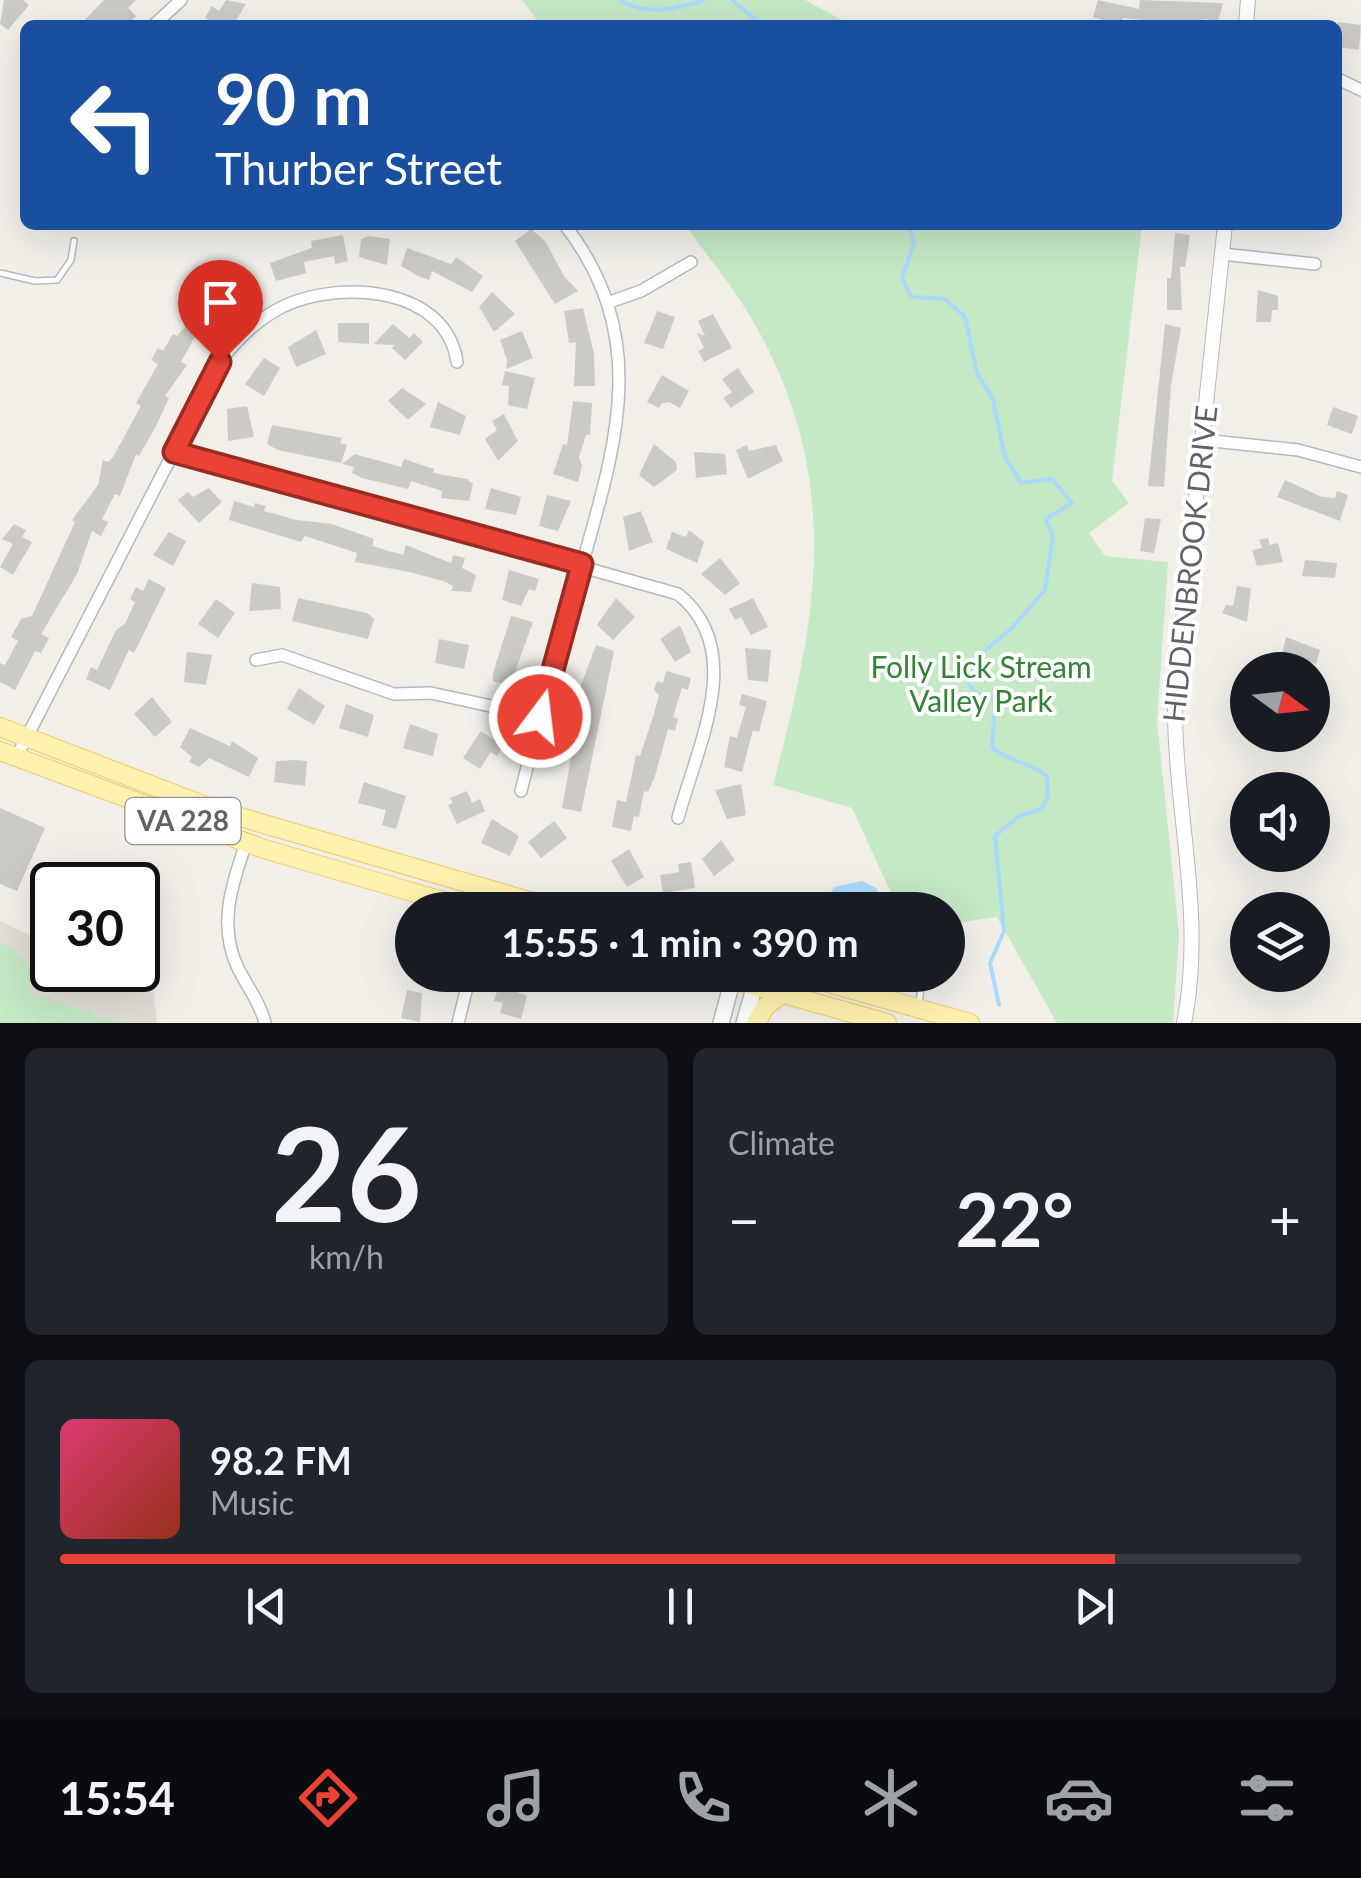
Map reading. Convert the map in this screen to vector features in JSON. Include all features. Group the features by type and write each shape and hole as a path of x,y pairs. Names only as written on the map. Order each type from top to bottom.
{"main road":[{"name":"VA 228","path":"0,727 297,836 496,892"},
{"name":"VA 228","path":"8,754 246,843 413,892"},
{"path":"721,1023 726,992"},
{"path":"744,1023 753,992"},
{"path":"779,992 887,1023"},
{"path":"861,992 970,1023"},
{"path":"756,1023 768,1004 783,994"}],"street":[{"path":"160,20 181,0"},
{"path":"165,15 170,20"},
{"path":"522,791 620,422 620,362 607,303 588,260 568,230"},
{"name":"HIDDENBROOK DRIVE","path":"1184,1023 1194,922 1176,769 1175,696 1224,230"},
{"path":"1222,254 1316,264"},
{"path":"607,303 640,291 691,262"},
{"path":"8,754 26,738 233,345 266,316 306,298 372,293 415,307 443,326 456,362"},
{"path":"1203,440 1298,450 1361,466"},
{"path":"174,452 678,594 698,612 713,640 715,680 678,818"},
{"path":"256,660 282,655 394,694 431,693 540,717"},
{"path":"246,843 228,905 227,925 236,964 265,1023"},
{"path":"458,1023 466,992"}],"lane":[{"path":"0,274 34,281 57,280 71,260 74,241"},
{"path":"918,1008 920,992"}],"shaded area":[{"path":"0,921 30,935 30,992 152,992 157,1023 0,1023"}],"green space":[{"path":"522,0 805,0 842,20 537,20"},
{"name":"Folly Lick Stream Valley Park","path":"689,230 1141,230 1112,481 1129,503 1089,533 1105,556 1168,562 1157,721 1179,934 1173,1023 1057,1023 997,917 965,922 965,892 891,892 852,808 773,785 809,615 814,560 812,506 804,451 788,396 755,324"},
{"path":"0,942 26,962 30,993 119,1023 0,1023"}],"water":[{"path":"862,881 878,892 831,892 834,887"}],"building":[{"path":"4,0 23,0 29,5 8,30 0,24"},
{"path":"104,0 136,0 128,8 136,16 132,20 85,20"},
{"path":"226,0 246,4 236,20 205,18 212,6 219,11"},
{"path":"1098,0 1139,9 1140,0 1223,3 1219,20 1093,17"},
{"path":"1342,23 1361,25 1359,50 1342,48"},
{"path":"532,230 545,241 564,276 578,291 555,304 515,241"},
{"path":"1175,233 1190,235 1185,267 1180,267 1182,310 1167,310 1167,278 1171,278"},
{"path":"343,235 348,261 335,264 334,256 304,262 306,273 276,281 270,263 312,248 311,241"},
{"path":"361,239 390,239 387,265 359,257"},
{"path":"407,248 451,264 456,257 483,276 472,292 432,271 429,280 418,276 401,266"},
{"path":"246,269 259,293 249,299 245,292 227,302 218,285"},
{"path":"1258,290 1278,296 1278,310 1272,310 1271,322 1256,322"},
{"path":"492,292 515,314 494,332 479,307"},
{"path":"208,301 220,316 202,338 197,333 181,362 187,365 165,396 169,398 139,456 136,454 120,496 115,494 102,519 108,522 101,536 92,531 77,574 41,634 49,638 41,653 35,651 15,690 0,682 0,663 5,665 18,641 11,637 21,619 32,616 75,522 72,520 98,485 103,460 108,462 113,457 141,406 136,403 158,364 151,360 158,348 163,351 173,334 177,336"},
{"path":"583,308 594,354 595,386 574,386 576,342 569,343 564,311"},
{"path":"657,311 675,317 663,349 644,343"},
{"path":"713,314 732,348 704,362 698,351 704,348 697,333 705,336 698,321"},
{"path":"338,323 369,323 369,344 338,342"},
{"path":"393,324 409,338 414,333 423,342 405,360 392,348 395,345 374,344"},
{"path":"1165,324 1181,328 1171,385 1164,487 1148,486"},
{"path":"316,330 326,354 296,367 288,347"},
{"path":"522,331 533,358 506,369 500,340"},
{"path":"264,358 280,368 264,396 245,384"},
{"path":"738,368 754,392 731,408 723,398 732,392 722,379"},
{"path":"505,371 535,378 527,409 508,405 509,386 502,385"},
{"path":"662,375 689,391 680,408 669,402 659,408 647,402"},
{"path":"402,388 426,404 408,420 388,401"},
{"path":"573,401 592,403 590,435 586,435 579,457 582,466 578,482 553,474 563,444 567,445"},
{"path":"438,402 466,416 460,435 430,427"},
{"path":"247,406 254,437 228,441 227,409"},
{"path":"1333,407 1358,416 1352,434 1327,425"},
{"path":"504,414 518,441 498,461 485,439 497,430 492,421"},
{"path":"272,425 342,438 340,443 347,445 341,463 278,450 267,444"},
{"path":"654,444 676,462 677,470 654,487 639,475"},
{"path":"747,445 749,451 776,445 783,461 748,479 736,450"},
{"path":"694,452 725,454 727,474 696,478"},
{"path":"355,454 401,467 404,459 434,469 433,473 467,479 473,484 469,501 441,498 442,491 411,481 408,489 362,478 352,473 354,467 342,464"},
{"path":"1285,480 1322,497 1335,498 1337,491 1348,495 1340,521 1277,497"},
{"path":"209,488 222,502 199,523 178,500 188,492 193,497"},
{"path":"491,488 521,497 516,515 485,509"},
{"path":"547,495 571,501 558,531 539,526"},
{"path":"234,501 266,506 264,511 297,520 332,524 374,539 372,546 403,555 406,545 451,563 453,555 465,558 462,568 476,575 471,592 451,591 453,586 446,582 410,572 355,562 357,553 305,536 301,542 229,520"},
{"path":"641,511 653,542 629,551 623,517"},
{"path":"1145,518 1161,519 1154,553 1140,551"},
{"path":"14,524 26,530 22,537 32,542 13,575 0,567 13,544 2,539"},
{"path":"689,530 704,542 697,563 666,549 672,532 686,537"},
{"path":"169,532 186,541 173,566 153,555"},
{"path":"1268,538 1270,545 1278,543 1283,562 1257,566 1252,550 1262,548 1259,540"},
{"path":"720,558 740,583 725,595 701,574"},
{"path":"1305,560 1337,563 1335,578 1302,576"},
{"path":"509,570 539,579 535,591 529,589 521,606 502,600"},
{"path":"149,579 166,588 134,653 129,650 110,690 86,679 91,667 97,670 116,630 125,624 135,602 130,599 136,587 143,591"},
{"path":"252,583 280,587 281,609 249,611"},
{"path":"1237,586 1251,588 1247,622 1222,613 1226,605 1233,606"},
{"path":"298,598 367,613 374,619 368,639 292,621"},
{"path":"616,598 635,617 613,640 597,625"},
{"path":"753,598 768,627 751,635 741,617 735,620 729,609"},
{"path":"216,599 235,613 218,638 198,624"},
{"path":"511,616 533,622 510,686 493,681 493,673"},
{"path":"680,625 691,652 675,662 660,639"},
{"path":"1286,637 1320,650 1319,652 1283,652"},
{"path":"439,639 469,645 464,669 435,663"},
{"path":"596,645 614,651 581,812 562,808 572,752 571,745 564,743 567,731 573,732 580,688"},
{"path":"745,648 771,650 768,682 748,680"},
{"path":"187,652 212,655 206,685 184,682"},
{"path":"666,671 691,678 688,690 682,688 673,717 678,719 675,731 668,729 655,776 648,792 644,791 639,817 634,816 631,831 612,827 617,800 626,802 636,755 640,756 654,714 659,695 654,690 657,681 663,683"},
{"path":"299,688 325,706 314,725 287,709"},
{"path":"742,694 767,701 759,732 753,730 742,772 724,767 730,736 737,738 746,707 739,705"},
{"path":"152,697 172,722 155,737 134,714"},
{"path":"346,704 374,715 368,737 339,728"},
{"path":"410,724 438,734 433,756 403,748"},
{"path":"190,728 230,746 232,741 258,758 249,777 209,758 199,767 189,762 192,757 180,747"},
{"path":"481,731 503,746 497,756 491,752 480,769 463,758"},
{"path":"276,761 307,761 305,786 274,782"},
{"path":"364,782 406,796 396,829 382,825 386,810 358,803"},
{"path":"741,784 746,815 727,819 715,790"},
{"path":"467,791 472,803 480,799 485,811 457,824 448,805 453,803 450,798"},
{"path":"0,808 45,828 17,891 0,884"},
{"path":"492,819 519,836 510,856 481,843"},
{"path":"554,821 567,838 541,858 528,842"},
{"path":"721,840 735,860 714,876 702,859"},
{"path":"629,849 644,877 627,887 611,861"},
{"path":"691,862 695,888 663,892 660,875 679,872 678,864"},
{"path":"407,992 422,993 420,1022 401,1018"},
{"path":"497,992 527,996 521,1019 500,1013 503,1003 494,1001"}],"waterway":[{"path":"620,0 651,10 704,0"},
{"path":"732,0 756,20"},
{"path":"911,230 914,244 902,278 911,297 945,299 965,317 977,373 993,399 1005,458 1021,483 1052,479 1072,503 1046,519 1053,537 1045,590 1012,628 975,659 968,682 976,694 991,695 995,704 992,748 1047,776 1048,795 1042,809 1019,816 995,836 1004,931 990,963 999,1005"}],"route":[{"path":"220,362 174,452 582,564 540,717"}]}
